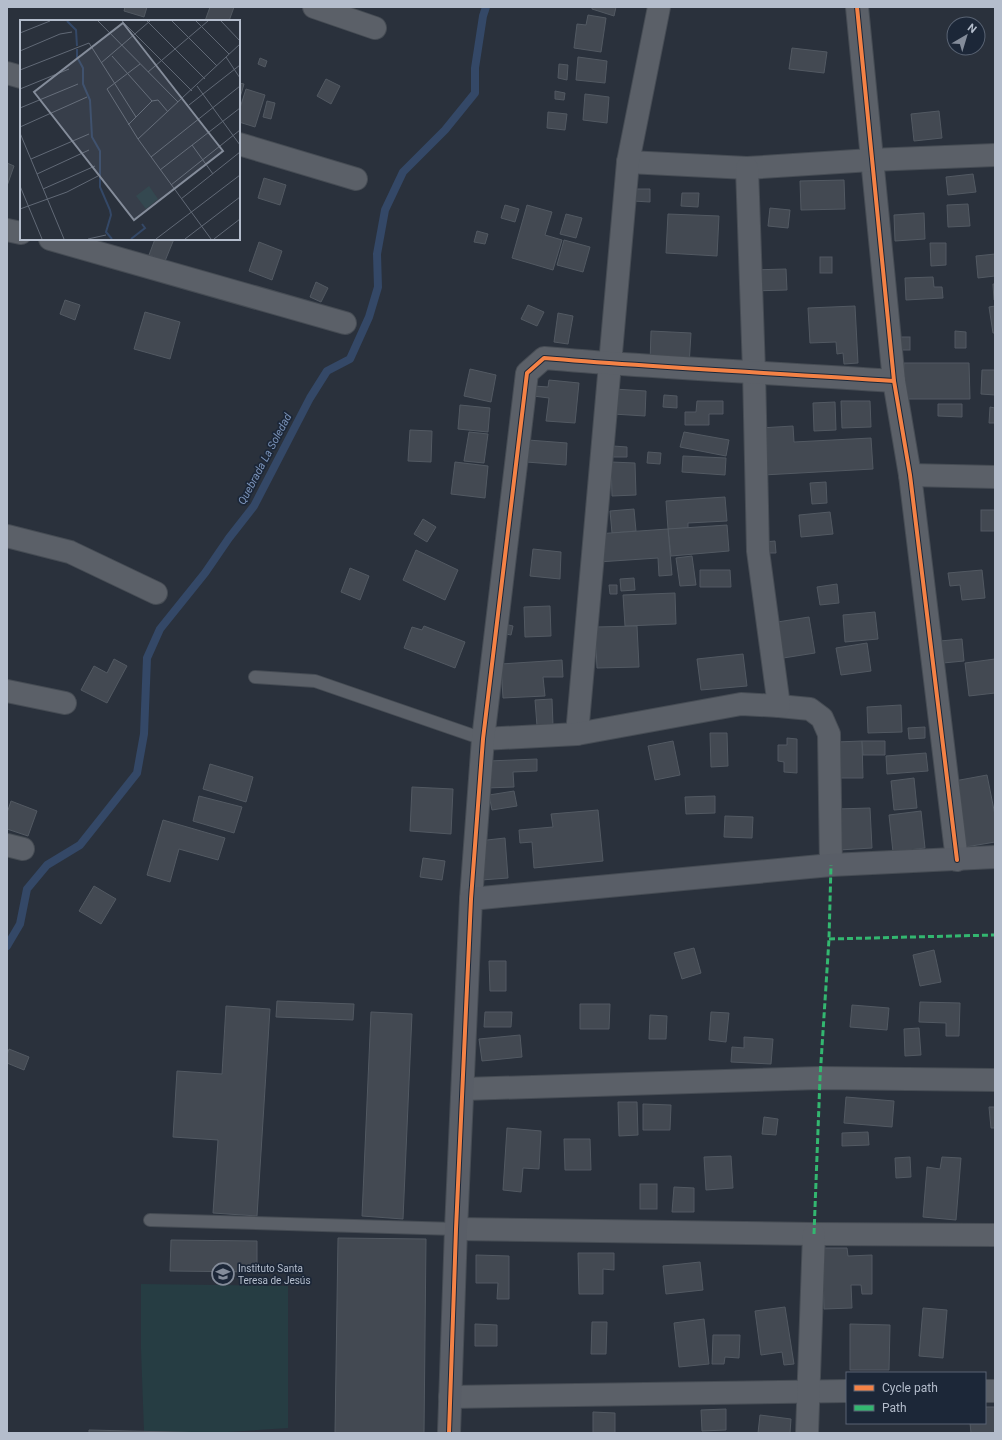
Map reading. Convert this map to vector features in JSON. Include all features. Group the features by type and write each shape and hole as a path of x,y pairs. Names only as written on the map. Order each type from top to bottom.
{"street":[{"path":"314,7 375,28"},
{"path":"577,734 628,162 659,7"},
{"path":"857,7 894,381 910,476 957,860"},
{"path":"7,73 20,77"},
{"path":"240,144 356,179"},
{"path":"628,162 746,168 871,160 995,155"},
{"path":"746,168 754,371 758,551 779,706"},
{"path":"7,230 20,233"},
{"path":"54,240 345,323"},
{"path":"449,1433 456,1230 472,899 483,739 527,374 544,358 610,364 754,371 894,381"},
{"path":"910,476 995,477"},
{"path":"7,536 70,552 156,594"},
{"path":"7,691 66,703"},
{"path":"483,739 577,734 741,704 810,709 822,718 830,734 831,865"},
{"path":"472,899 831,865 995,857"},
{"path":"464,1089 820,1078 995,1080"},
{"path":"456,1230 995,1235"},
{"path":"808,1433 808,1391 814,1234"},
{"path":"450,1397 846,1391"}],"lane":[{"path":"255,677 315,681 483,739"},
{"path":"150,1220 456,1230"}],"green space":[{"path":"141,1284 288,1286 288,1428 213,1433 144,1431 141,1349"}],"building":[{"path":"125,7 147,7 144,17 124,11"},
{"path":"210,7 234,7 229,20 205,20"},
{"path":"592,7 616,7 614,16 592,9"},
{"path":"588,15 606,18 601,52 574,48 577,24 586,25"},
{"path":"792,48 827,52 824,73 789,69"},
{"path":"578,57 607,61 605,83 576,80"},
{"path":"260,58 267,61 265,67 258,64"},
{"path":"559,64 568,65 567,80 558,78"},
{"path":"326,79 340,86 331,104 317,96"},
{"path":"240,83 244,84 240,98"},
{"path":"246,89 265,95 255,127 240,122 240,108"},
{"path":"555,91 565,93 564,100 555,99"},
{"path":"585,94 609,97 607,123 583,120"},
{"path":"267,101 275,103 271,119 263,117"},
{"path":"939,111 942,138 914,141 911,114"},
{"path":"548,112 567,114 565,130 547,128"},
{"path":"7,163 14,166 7,186"},
{"path":"973,174 976,192 948,195 946,177"},
{"path":"264,178 286,185 280,205 258,198"},
{"path":"844,180 845,209 801,210 800,181"},
{"path":"633,189 650,189 650,202 633,201"},
{"path":"682,193 699,193 698,207 681,206"},
{"path":"968,204 970,226 948,227 947,205"},
{"path":"505,205 519,209 515,222 501,218"},
{"path":"527,205 552,212 545,235 562,240 553,270 512,258"},
{"path":"770,208 790,210 788,228 768,226"},
{"path":"924,213 925,239 895,241 894,215"},
{"path":"566,214 582,218 576,238 560,234"},
{"path":"668,214 719,216 717,256 666,253"},
{"path":"477,231 488,234 485,244 474,242"},
{"path":"155,240 174,240 165,261 149,255"},
{"path":"564,240 590,247 583,272 557,265"},
{"path":"259,242 282,251 272,280 249,271"},
{"path":"930,243 946,243 946,265 931,266"},
{"path":"995,254 995,276 978,278 976,256"},
{"path":"820,257 832,257 832,273 820,273"},
{"path":"786,269 787,290 751,291 751,270"},
{"path":"933,277 934,287 942,287 943,298 906,300 905,278"},
{"path":"316,282 328,288 321,302 310,297"},
{"path":"993,284 995,284 995,300 994,300"},
{"path":"65,300 80,305 75,320 60,314"},
{"path":"528,305 544,312 537,326 521,319"},
{"path":"855,306 858,363 844,364 843,353 837,354 836,342 810,343 808,308"},
{"path":"995,306 995,333 993,333 989,307"},
{"path":"145,312 180,322 170,359 134,349"},
{"path":"558,313 573,316 568,344 554,342"},
{"path":"651,331 691,333 689,366 650,364"},
{"path":"955,331 966,332 966,348 955,348"},
{"path":"898,337 910,337 910,350 898,350"},
{"path":"904,363 969,363 970,399 904,399"},
{"path":"470,369 496,375 491,402 464,396"},
{"path":"982,370 995,370 995,395 981,394"},
{"path":"549,380 579,383 575,423 546,421 549,398 533,396 534,386 548,387"},
{"path":"614,389 646,391 645,416 613,414"},
{"path":"664,395 677,396 677,408 663,407"},
{"path":"697,401 723,401 723,414 709,414 709,425 685,425 685,412 696,412"},
{"path":"841,401 870,401 871,427 842,428"},
{"path":"835,402 836,430 814,431 813,403"},
{"path":"938,404 962,404 962,417 938,416"},
{"path":"460,405 490,408 488,432 458,429"},
{"path":"990,407 995,408 995,423 989,423"},
{"path":"793,426 794,442 871,438 873,469 763,475 760,428"},
{"path":"410,430 432,431 431,462 408,461"},
{"path":"469,432 488,434 484,463 464,461"},
{"path":"684,432 729,440 726,456 680,447"},
{"path":"528,440 567,443 566,465 526,462"},
{"path":"613,446 627,447 627,457 613,457"},
{"path":"648,452 661,453 660,464 647,463"},
{"path":"683,456 726,458 725,475 682,472"},
{"path":"455,462 488,466 485,498 451,494"},
{"path":"611,462 635,463 636,495 612,496"},
{"path":"826,482 827,503 812,504 810,483"},
{"path":"725,497 727,521 688,523 688,528 668,529 666,501"},
{"path":"634,509 636,531 612,533 610,511"},
{"path":"981,510 995,510 995,531 981,531"},
{"path":"830,512 833,534 801,537 799,515"},
{"path":"423,519 436,527 427,542 414,534"},
{"path":"727,525 729,551 671,556 668,529"},
{"path":"668,529 672,575 659,576 658,558 598,562 596,534"},
{"path":"775,541 776,553 764,553 764,542"},
{"path":"533,549 561,552 560,579 530,576"},
{"path":"416,550 458,570 445,600 403,580"},
{"path":"692,556 696,585 680,586 676,558"},
{"path":"350,568 369,576 360,600 341,592"},
{"path":"700,570 730,570 731,587 700,587"},
{"path":"982,570 985,598 962,600 960,585 950,586 948,573"},
{"path":"634,578 635,590 621,591 620,579"},
{"path":"837,584 839,603 820,605 817,587"},
{"path":"609,585 617,585 617,594 610,594"},
{"path":"675,593 676,624 625,626 623,595"},
{"path":"550,606 551,636 525,637 524,607"},
{"path":"875,612 878,639 845,642 843,615"},
{"path":"809,617 815,653 777,659 771,623"},
{"path":"504,624 513,626 511,635 501,633"},
{"path":"424,626 465,642 455,668 404,648 412,627 422,630"},
{"path":"637,626 639,667 597,668 595,627"},
{"path":"962,639 964,661 943,663 940,641"},
{"path":"867,643 871,671 841,675 836,648"},
{"path":"743,654 747,686 701,690 697,659"},
{"path":"114,659 127,666 107,703 81,690 94,666 107,673"},
{"path":"995,659 995,693 969,696 965,663"},
{"path":"562,660 563,677 543,677 545,696 503,698 501,664"},
{"path":"552,699 553,726 537,726 535,700"},
{"path":"901,705 902,732 868,733 867,707"},
{"path":"925,727 925,738 909,739 908,728"},
{"path":"710,733 727,733 728,766 711,767"},
{"path":"787,738 797,739 797,773 784,772 784,762 778,761 778,745 787,745"},
{"path":"673,741 680,775 655,780 648,746"},
{"path":"862,741 863,778 837,778 836,742"},
{"path":"862,741 885,741 885,755 863,755"},
{"path":"926,753 928,771 887,774 886,756"},
{"path":"537,759 537,771 513,772 514,787 486,788 489,761"},
{"path":"210,764 253,777 246,802 203,789"},
{"path":"987,775 995,815 995,842 960,848 949,782"},
{"path":"914,778 917,808 894,810 891,781"},
{"path":"412,787 453,789 451,834 410,831"},
{"path":"514,791 517,806 492,810 489,795"},
{"path":"199,796 242,807 234,833 193,821"},
{"path":"715,796 715,813 686,814 685,797"},
{"path":"11,801 37,811 28,836 7,829 7,813"},
{"path":"870,808 872,848 839,850 837,809"},
{"path":"598,810 603,861 534,868 532,842 520,843 519,830 553,827 551,814"},
{"path":"921,811 925,848 893,852 889,815"},
{"path":"725,816 753,817 752,838 724,837"},
{"path":"163,820 225,838 218,860 179,849 170,882 147,875"},
{"path":"505,838 508,878 481,880 478,841"},
{"path":"423,858 445,861 442,880 420,877"},
{"path":"94,886 116,899 101,924 79,911"},
{"path":"694,948 701,973 682,979 674,953"},
{"path":"934,950 941,982 920,986 913,955"},
{"path":"489,961 506,961 506,991 490,991"},
{"path":"277,1001 354,1004 353,1020 276,1017"},
{"path":"920,1002 960,1003 959,1036 946,1036 946,1023 919,1022"},
{"path":"580,1004 610,1004 609,1029 580,1029"},
{"path":"852,1005 889,1008 887,1030 850,1027"},
{"path":"226,1006 270,1009 257,1216 213,1213 218,1140 173,1137 177,1071 222,1074"},
{"path":"371,1012 412,1014 403,1219 362,1216"},
{"path":"485,1012 512,1012 511,1027 484,1027"},
{"path":"711,1012 729,1013 726,1042 709,1040"},
{"path":"650,1015 667,1016 666,1039 649,1039"},
{"path":"919,1028 921,1055 905,1056 904,1029"},
{"path":"520,1035 522,1057 482,1061 479,1039"},
{"path":"744,1037 773,1039 771,1064 731,1062 732,1047 744,1048"},
{"path":"9,1049 29,1057 24,1070 7,1063"},
{"path":"846,1097 894,1101 892,1127 844,1123"},
{"path":"618,1102 637,1102 638,1135 619,1136"},
{"path":"643,1104 671,1105 670,1130 643,1130"},
{"path":"989,1107 995,1107 995,1128 991,1128"},
{"path":"764,1117 778,1119 776,1135 762,1134"},
{"path":"507,1128 541,1131 539,1169 523,1168 521,1192 503,1190"},
{"path":"868,1132 869,1145 842,1146 842,1133"},
{"path":"564,1139 590,1139 591,1170 565,1170"},
{"path":"731,1156 733,1188 706,1190 704,1157"},
{"path":"910,1157 911,1177 896,1178 895,1158"},
{"path":"942,1157 961,1158 956,1220 923,1217 927,1167 940,1169"},
{"path":"640,1184 657,1184 657,1209 640,1209"},
{"path":"674,1187 694,1188 694,1212 672,1212"},
{"path":"338,1238 426,1239 424,1433 335,1433"},
{"path":"171,1240 257,1241 257,1272 170,1271"},
{"path":"822,1248 847,1248 848,1256 872,1255 872,1294 862,1294 861,1285 851,1285 852,1308 824,1309"},
{"path":"578,1253 614,1253 614,1270 603,1269 603,1294 579,1294"},
{"path":"476,1255 509,1256 509,1299 497,1299 498,1283 476,1283"},
{"path":"700,1262 703,1290 666,1294 663,1266"},
{"path":"785,1307 794,1364 784,1365 782,1352 761,1355 755,1311"},
{"path":"923,1308 947,1310 943,1358 919,1356"},
{"path":"704,1319 709,1364 679,1367 674,1323"},
{"path":"592,1322 607,1322 606,1354 591,1354"},
{"path":"475,1324 497,1325 497,1346 475,1346"},
{"path":"850,1324 890,1325 889,1370 850,1370"},
{"path":"713,1335 740,1335 739,1358 725,1357 724,1364 712,1364"},
{"path":"986,1407 995,1407 995,1433 971,1433 970,1424 986,1424"},
{"path":"726,1409 726,1430 702,1431 701,1410"},
{"path":"593,1412 615,1413 615,1433 593,1433"},
{"path":"760,1415 791,1419 790,1433 758,1433"},
{"path":"89,1430 213,1433 89,1433"}],"waterway":[{"name":"Quebrada La Soledad","path":"7,946 20,924 27,889 47,865 80,845 137,773 144,734 147,658 160,629 205,573 229,538 254,506 310,398 327,371 350,359 369,317 378,287 377,254 385,210 403,172 445,130 475,93 475,68 483,16 486,7"}],"marked path":[{"path":"814,1234 820,1078 829,939 831,865"},
{"path":"829,939 995,935"}],"cycle path":[{"path":"857,7 894,381 910,475 957,860"},
{"path":"449,1433 456,1229 471,899 483,739 527,373 544,358 675,368 894,381"}],"place":[{"name":"Instituto Santa Teresa de Jesús","path":"223,1274"}]}
